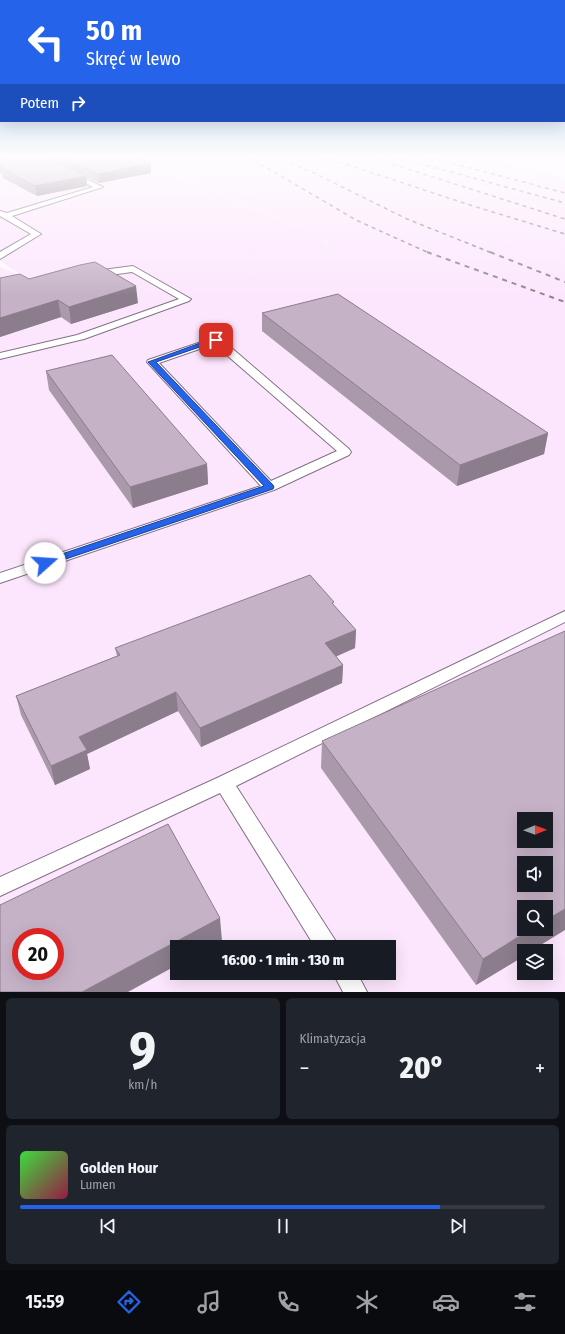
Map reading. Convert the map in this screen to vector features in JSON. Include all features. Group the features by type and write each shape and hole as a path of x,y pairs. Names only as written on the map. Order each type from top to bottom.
{"lane":[{"path":"3,214 43,203"},
{"path":"0,256 37,234 3,214"},
{"path":"0,356 80,337 186,299 133,269 87,276"},
{"path":"0,578 270,487 346,452 216,340 152,362 270,487"},
{"path":"0,887 224,782 565,616"},
{"path":"224,782 323,940"},
{"path":"348,980 356,992"}],"shaded area":[{"path":"0,203 240,203 326,239 327,253 327,239 242,203 565,203 565,992 0,992 0,267 27,278 0,261"}],"building":[{"path":"95,262 136,286 69,307 58,300 0,318 0,278 20,274 29,279"},
{"path":"338,294 548,433 460,465 262,313"},
{"path":"112,355 207,464 130,487 46,371"},
{"path":"310,575 356,630 325,643 343,665 200,728 176,692 79,737 87,750 51,766 16,696 120,655 115,648"},
{"path":"565,631 565,909 553,916 553,900 517,900 517,936 520,936 483,959 322,741"},
{"path":"168,824 220,918 179,940 170,940 170,945 82,992 0,992 0,905"}],"railway":[{"path":"327,203 356,220 429,253"},
{"path":"375,203 407,219 492,253"},
{"path":"465,203 565,234"},
{"path":"516,203 565,219"},
{"path":"427,252 565,302"},
{"path":"490,252 565,282"}],"route":[{"path":"45,563 270,487 152,362 216,340"}]}
